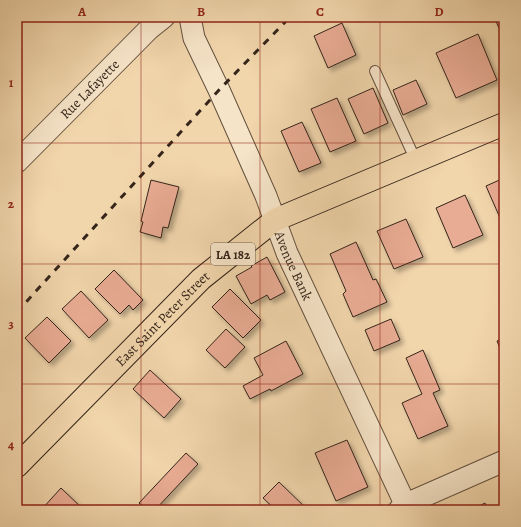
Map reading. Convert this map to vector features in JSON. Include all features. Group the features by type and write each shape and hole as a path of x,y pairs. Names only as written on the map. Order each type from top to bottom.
{"main road":[{"name":"East Saint Peter Street","path":"17,466 201,279 275,220 504,124"}],"street":[{"name":"Rue Lafayette","path":"17,162 149,29 164,17"},
{"name":"Avenue Bank","path":"190,17 194,38 266,196 287,253 404,508"},
{"path":"404,508 504,461"}],"lane":[{"path":"375,71 416,161"}],"building":[{"path":"494,17 504,17 504,39"},
{"path":"342,23 356,55 328,68 314,36"},
{"path":"478,34 497,80 456,98 436,53"},
{"path":"416,80 427,104 403,115 393,90"},
{"path":"373,88 388,123 364,134 348,99"},
{"path":"337,98 356,141 330,152 311,109"},
{"path":"302,122 321,163 299,172 281,131"},
{"path":"504,178 504,227 486,186"},
{"path":"151,180 179,187 168,228 163,227 161,238 140,232 143,222 141,221"},
{"path":"465,195 483,235 453,248 436,208"},
{"path":"406,219 423,257 394,269 377,231"},
{"path":"356,242 373,280 376,279 387,302 353,317 343,294 346,291 330,254"},
{"path":"267,257 285,292 270,300 267,295 251,304 236,276"},
{"path":"114,270 143,300 133,310 129,305 120,314 95,289"},
{"path":"230,289 261,320 243,338 212,307"},
{"path":"81,291 108,320 89,338 62,309"},
{"path":"47,317 71,341 49,363 25,338"},
{"path":"391,319 400,340 374,351 365,330"},
{"path":"226,329 245,347 225,368 206,350"},
{"path":"504,338 504,358 497,341"},
{"path":"286,341 303,374 271,391 270,389 250,399 243,386 263,375 254,358"},
{"path":"423,350 440,390 433,393 448,426 418,439 402,403 422,394 406,358"},
{"path":"150,370 181,399 164,418 133,389"},
{"path":"347,440 368,487 336,501 315,453"},
{"path":"186,453 198,464 155,510 147,510 139,503"},
{"path":"279,482 308,510 276,510 263,498"},
{"path":"61,488 84,510 41,510"},
{"path":"485,503 488,510 471,510"},
{"path":"504,504 504,510 491,510"}],"railway":[{"path":"17,312 219,90 290,17"}]}
